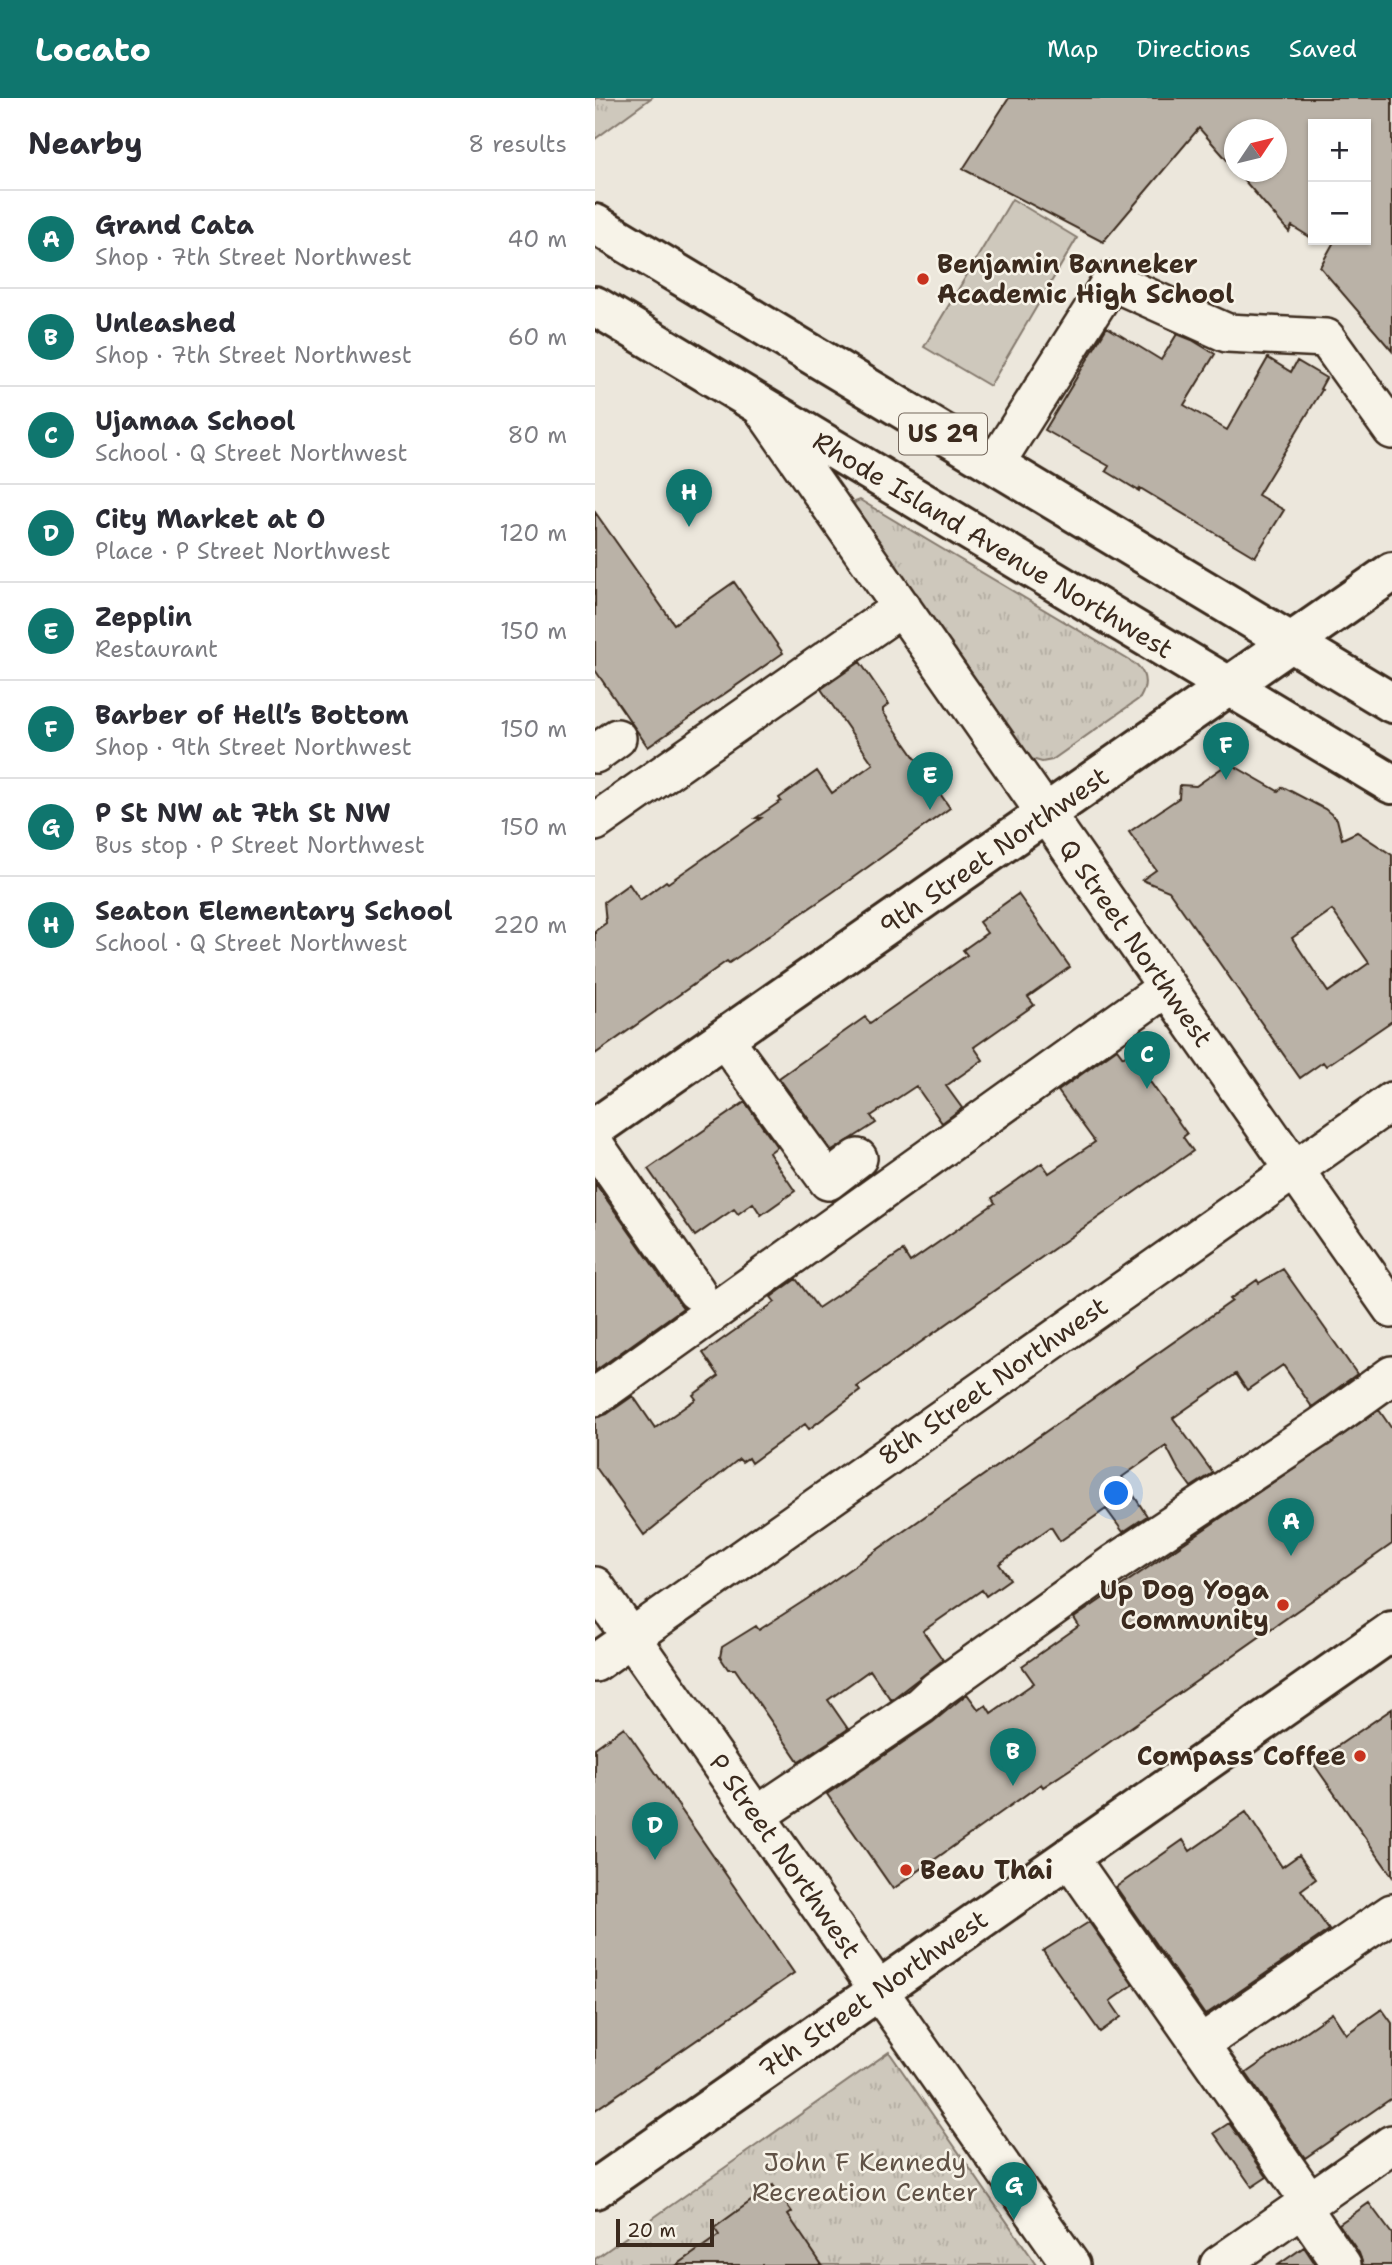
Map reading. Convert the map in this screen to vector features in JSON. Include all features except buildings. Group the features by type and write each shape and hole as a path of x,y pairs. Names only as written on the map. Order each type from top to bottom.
{"main road":[{"name":"US 29","path":"595,225 1392,703"},
{"name":"Rhode Island Avenue Northwest","path":"595,306 1392,784"},
{"name":"9th Street Northwest","path":"595,1128 1392,572"},
{"name":"7th Street Northwest","path":"595,2189 1392,1631"}],"street":[{"path":"995,464 1111,281 1227,333 1326,338 1392,430"},
{"name":"Q Street Northwest","path":"760,405 1392,1309"},
{"path":"595,822 901,607"},
{"path":"595,1397 1167,987"},
{"path":"724,1038 828,1181 857,1158"},
{"name":"8th Street Northwest","path":"595,1663 1392,1101"},
{"path":"595,1145 696,1291"},
{"path":"756,1816 921,1705 937,1690 1113,1564 1286,1450 1392,1375"},
{"name":"P Street Northwest","path":"595,1586 879,1991 1063,2262"},
{"path":"1069,1857 1202,2043 1342,2265"},
{"path":"1202,2043 1392,1913"},
{"path":"1219,2265 1392,2144"}],"green space":[{"path":"595,98 651,98 595,139"},
{"path":"1012,199 1077,238 990,386 924,347"},
{"path":"860,500 1137,665 1145,681 1140,698 1052,760 1042,762 1028,758 853,509 855,502"},
{"name":"John F Kennedy Recreation Center","path":"889,2052 1037,2265 595,2265 595,2259"}],"place":[{"name":"Benjamin Banneker Academic High School","path":"923,279"},
{"name":"Seaton Elementary School","path":"689,527"},
{"name":"Barber of Hell’s Bottom","path":"1226,780"},
{"name":"Zepplin","path":"930,810"},
{"name":"Ujamaa School","path":"1147,1089"},
{"name":"Grand Cata","path":"1291,1556"},
{"name":"Up Dog Yoga Community","path":"1283,1605"},
{"name":"Compass Coffee","path":"1360,1756"},
{"name":"Unleashed","path":"1013,1786"},
{"name":"City Market at O","path":"655,1860"},
{"name":"Beau Thai","path":"906,1870"},
{"name":"P St NW at 7th St NW","path":"1014,2220"}]}
